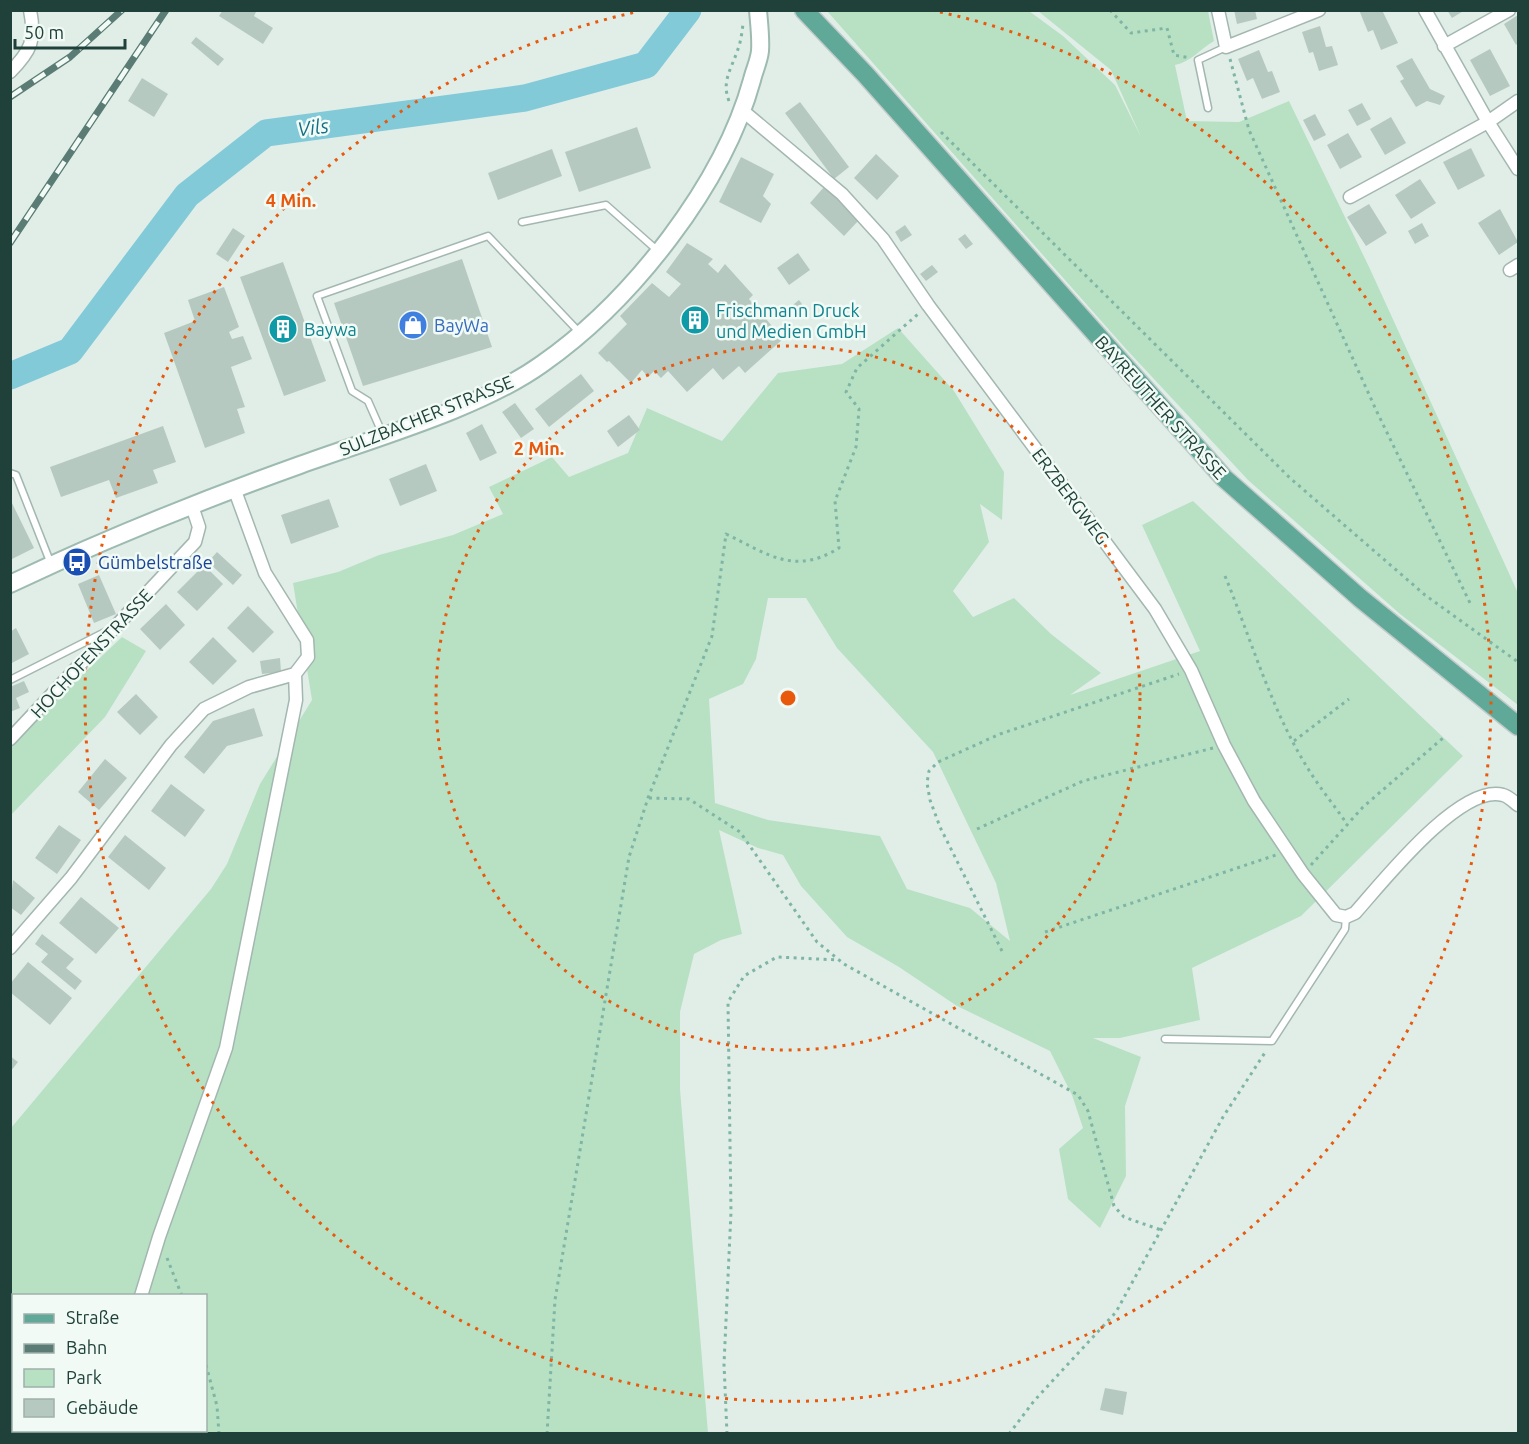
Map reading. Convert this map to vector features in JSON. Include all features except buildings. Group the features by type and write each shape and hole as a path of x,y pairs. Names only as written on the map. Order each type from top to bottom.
{"main road":[{"name":"SULZBACHER STRASSE","path":"10,584 51,564 234,488 383,435 505,386 542,365 607,310 686,216 710,179 760,51 758,10"},
{"name":"BAYREUTHER STRASSE","path":"804,10 1224,478 1360,598 1518,726"}],"street":[{"path":"10,72 29,53 34,28 30,10"},
{"path":"1218,10 1226,48 1319,10"},
{"path":"1425,10 1488,122 1518,169"},
{"path":"1444,46 1506,12"},
{"path":"1350,197 1488,122 1518,101"},
{"name":"ERZBERGWEG","path":"737,108 842,194 883,239 928,304 1155,609 1191,670 1224,745 1254,801 1303,874 1336,915 1346,917"},
{"path":"10,948 71,878 171,745 204,709 249,687 295,674 308,657 307,640 265,573 234,488"},
{"name":"HOCHOFENSTRASSE","path":"10,739 195,542 199,527 192,506"},
{"path":"142,1294 159,1237 226,1048 296,700 295,674"},
{"path":"1346,917 1355,913 1409,851 1455,810 1484,795 1503,795 1518,805"}],"lane":[{"path":"1208,108 1198,60 1226,48"},
{"path":"522,222 606,205 658,251"},
{"path":"383,435 368,401 352,391 317,296 488,236 580,334"},
{"path":"10,473 16,476 51,564"},
{"path":"10,680 115,626"},
{"path":"1165,1039 1272,1041 1346,929 1346,917"}],"path":[{"path":"1110,10 1131,33 1167,28 1174,55 1198,60"},
{"path":"737,108 725,91 726,78 739,48 744,20"},
{"path":"1226,48 1249,130 1377,412 1470,603"},
{"path":"940,132 1290,478 1425,595 1518,662"},
{"path":"547,1434 555,1300 629,857 648,798 712,636 726,534 783,562 820,560 839,548 835,501 856,447 859,410 846,392 857,368 928,304"},
{"path":"1225,576 1269,688 1294,741 1307,767 1347,824"},
{"path":"1002,951 940,827 930,800 927,783 929,771 938,762 1000,734 1191,670"},
{"path":"1294,741 1349,699"},
{"path":"1303,874 1363,807 1443,738"},
{"path":"977,829 1083,781 1224,745"},
{"path":"648,798 689,799 740,832 817,942 839,960 1078,1095 1088,1111 1114,1206 1124,1217 1161,1230"},
{"path":"1045,932 1258,863 1288,850"},
{"path":"727,1434 724,1364 731,1212 728,1002 744,976 777,957 839,960"},
{"path":"1008,1434 1034,1401 1116,1312 1223,1117 1272,1041"},
{"path":"159,1237 181,1294"},
{"path":"207,1369 217,1406 219,1434"}],"green space":[{"path":"827,11 1029,11 1063,36 1115,85 1141,137 1111,70 1038,11 1208,11 1214,41 1191,58 1175,65 1187,121 1239,122 1289,101 1370,269 1518,593 1518,705 1400,614 1248,480 1126,349"},
{"path":"898,328 954,391 1004,472 1002,520 980,504 989,542 953,591 973,617 1014,598 1051,634 1101,673 1070,695 1200,651 1142,525 1193,501 1463,756 1301,916 1192,968 1200,1020 1120,1038 1093,1038 1141,1057 1125,1106 1126,1176 1100,1228 1068,1199 1059,1149 1083,1128 1072,1095 1050,1051 957,1006 899,967 847,937 801,886 783,855 758,848 719,830 742,934 721,940 694,954 680,1012 680,1089 708,1433 57,1433 207,1432 207,1294 12,1294 12,1374 11,1372 11,1128 211,889 227,864 260,784 312,700 293,583 338,572 379,555 453,535 503,514 489,487 552,457 569,477 628,453 647,408 722,441 778,373 842,364","holes":["768,598 806,598 837,648 933,752 996,883 1010,941 970,908 907,889 880,836 768,820 715,803 709,699 743,684 756,659"]},
{"path":"122,637 146,651 105,717 11,815 11,746 30,724"}],"waterway":[{"name":"Vils","path":"10,376 70,351 187,195 266,133 525,98 646,65 688,10"}],"railway":[{"path":"10,97 70,57 122,10"},
{"path":"10,243 166,10"}],"place":[{"name":"Frischmann Druck und Medien GmbH","path":"695,320"},
{"name":"BayWa","path":"413,325"},
{"name":"Baywa","path":"283,329"},
{"name":"Gümbelstraße","path":"77,562"}]}
